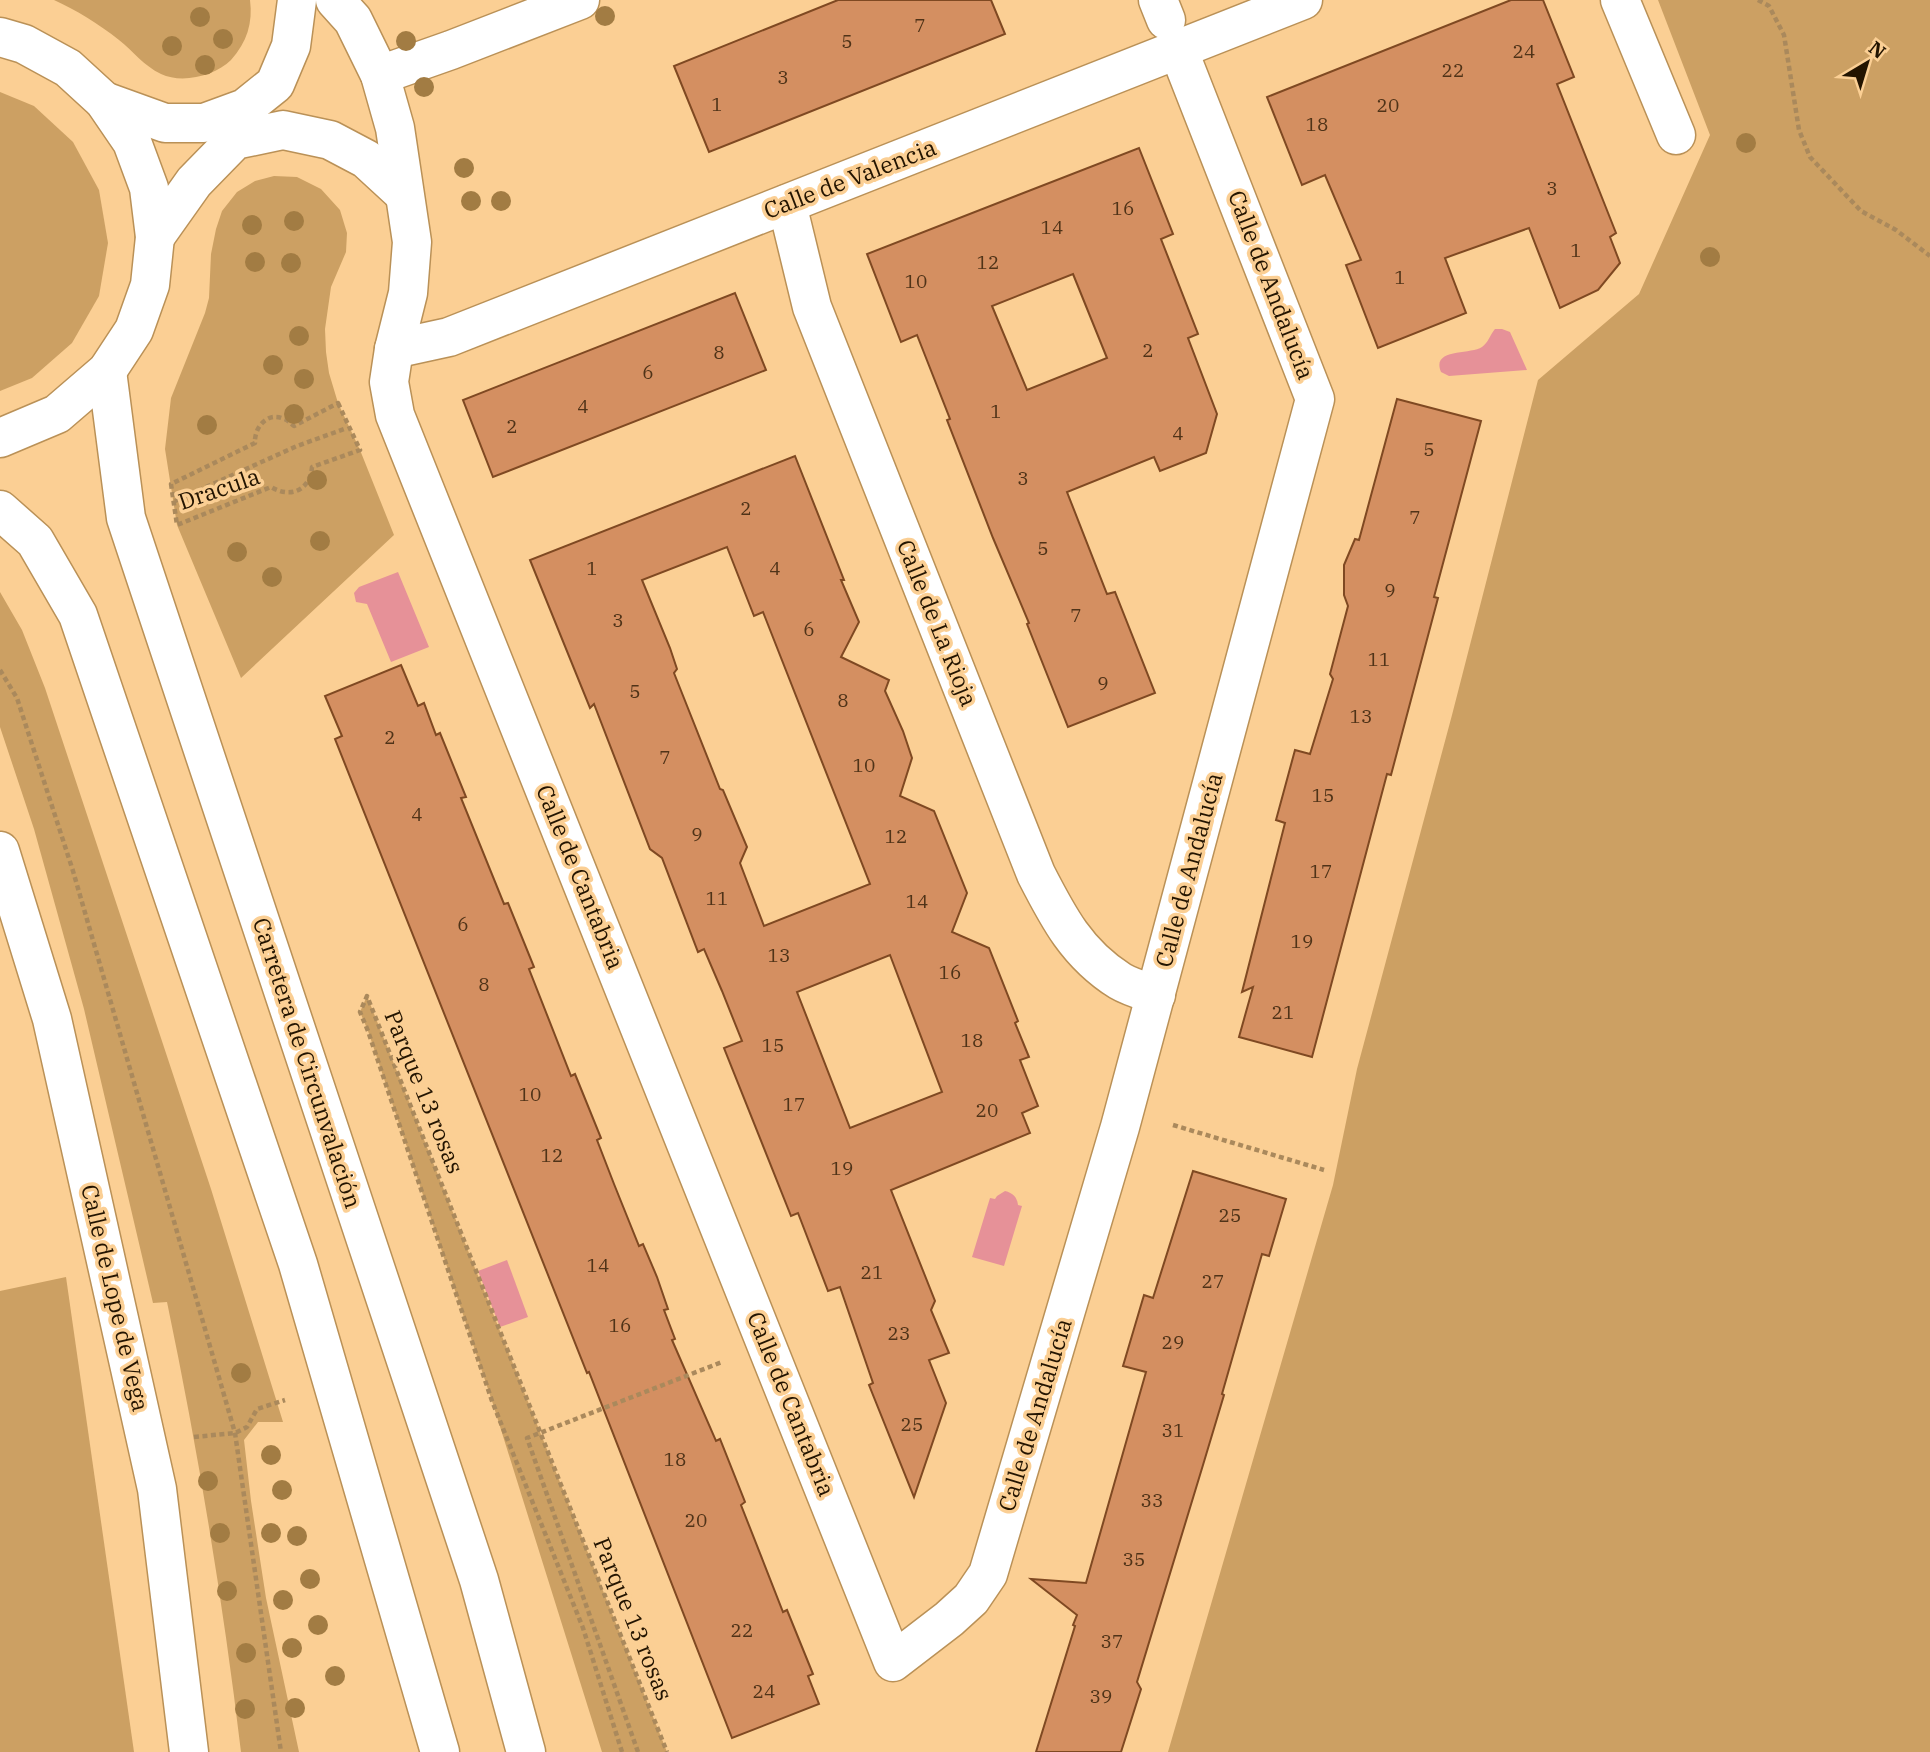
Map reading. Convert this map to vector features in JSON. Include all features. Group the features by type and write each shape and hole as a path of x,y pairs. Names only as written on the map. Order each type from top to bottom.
{"street":[{"path":"104,101 164,123 204,123 245,108 275,84 291,46 297,0"},
{"name":"Calle de Cantabria","path":"335,0 353,20 380,75 395,128 411,242 408,293 388,383 395,415 893,1662"},
{"path":"380,75 580,0"},
{"name":"Calle de Valencia","path":"394,349 449,337 787,204 1167,23 1304,0"},
{"path":"1620,0 1676,135"},
{"name":"Calle de Andalucía","path":"893,1662 971,1599 988,1574 1120,1127 1315,399 1167,23"},
{"path":"0,37 24,44 68,68 104,101 132,142 149,188 155,237 150,285 134,330 107,371 57,414 0,438"},
{"path":"155,237 194,182 235,140 283,130 330,140 366,159 404,194"},
{"name":"Calle de La Rioja","path":"787,204 812,307 1036,874 1061,923 1093,962 1122,982 1156,995"},
{"name":"Carretera de Circunvalación","path":"107,371 125,518 479,1580 526,1752"},
{"path":"0,510 35,541 78,615 298,1264 440,1752"},
{"name":"Calle de Lope de Vega","path":"0,852 52,1019 158,1489 189,1752"}],"path":[{"path":"1758,0 1769,6 1784,35 1799,130 1810,157 1861,211 1896,230 1930,256"},
{"name":"Dracula","path":"338,403 349,427 360,450 312,467 311,477 296,491 279,492 271,487 177,525 171,484 255,443 257,430 268,418 283,418 293,426 338,403"},
{"path":"125,518 173,502 297,446 349,427 395,415"},
{"path":"0,670 17,698 73,870 235,1433 281,1752"},
{"name":"Parque 13 rosas","path":"622,1752 583,1628 492,1401 360,1012 368,996 667,1752"},
{"path":"1168,1124 1324,1170"},
{"path":"638,1752 527,1438 731,1359"},
{"path":"186,1438 235,1433 247,1427 257,1409 285,1400"}],"shaded area":[{"path":"54,0 250,0 251,17 245,39 224,66 198,77 179,78 155,71 104,28"},
{"path":"1658,0 1930,0 1930,1752 1168,1752 1333,1185 1357,1069 1538,380 1639,294 1710,135"},
{"path":"0,92 34,106 73,142 99,190 108,243 99,296 72,343 32,378 0,391"},
{"path":"274,176 297,177 321,189 340,210 347,233 346,252 331,287 325,329 329,373 338,403 394,535 241,678 177,525 165,449 171,398 209,298 211,254 222,211 237,192 255,181"},
{"path":"1495,329 1510,332 1527,370 1449,376 1441,372 1439,364 1442,359 1482,347"},
{"path":"398,572 429,647 391,662 367,604 356,602 354,593 359,587"},
{"path":"0,592 22,630 45,688 211,1189 283,1422 258,1422 244,1440 266,1598 299,1752 241,1752 209,1526 167,1302 153,1303 84,1009 34,829 0,727"},
{"path":"367,996 667,1752 602,1752 492,1401 360,1012"},
{"path":"1005,1191 1014,1196 1018,1205 1022,1206 1004,1266 972,1257 990,1198 995,1199"},
{"path":"507,1260 528,1317 500,1327 478,1271"},
{"path":"66,1277 134,1752 0,1752 0,1291"}],"building":[{"path":"838,0 991,0 1005,34 709,152 674,66"},
{"path":"1511,0 1543,0 1574,77 1557,84 1616,233 1610,237 1620,263 1598,290 1560,308 1529,228 1445,258 1466,313 1378,348 1346,265 1361,260 1325,175 1302,185 1267,97"},
{"path":"1139,148 1173,234 1161,239 1198,334 1188,338 1217,414 1206,453 1160,471 1154,457 1067,492 1107,594 1115,592 1155,693 1068,727 947,420 950,419 917,335 901,342 867,254","holes":["1073,274 1107,358 1027,390 992,306"]},
{"path":"735,293 766,370 493,477 463,400"},
{"path":"1397,399 1481,421 1434,597 1438,598 1391,775 1387,774 1312,1057 1239,1037 1253,987 1242,992 1285,823 1276,820 1295,750 1310,754 1333,679 1330,674 1348,606 1344,595 1344,565 1355,539 1359,540"},
{"path":"795,456 859,622 841,657 889,680 885,691 912,758 900,796 934,811 967,893 952,932 989,948 1018,1021 1015,1023 1029,1057 1020,1060 1038,1106 1022,1113 1030,1133 891,1190 935,1301 931,1310 949,1353 929,1360 946,1403 914,1497 869,1385 873,1383 840,1287 828,1291 798,1213 791,1216 724,1048 742,1041 722,991 704,949 698,952 662,858 650,849 594,704 590,708 530,560","holes":["727,547 754,616 763,612 870,884 764,926 740,863 747,847 723,790 720,789 674,673 677,669 670,648 642,580","890,955 942,1092 850,1128 797,992"]},
{"path":"401,665 418,706 424,703 436,735 440,733 466,797 461,798 504,904 508,903 534,967 529,969 571,1076 575,1074 601,1138 597,1140 614,1184 639,1246 643,1244 657,1277 668,1309 664,1310 675,1339 672,1340 716,1441 720,1439 745,1502 741,1505 783,1612 787,1610 813,1674 808,1676 819,1704 732,1738 589,1372 587,1373 335,739 342,736 325,696"},
{"path":"1193,1171 1286,1199 1269,1256 1262,1254 1222,1394 1224,1395 1137,1682 1141,1689 1121,1752 1036,1752 1077,1615 1031,1579 1086,1583 1146,1372 1123,1366 1144,1295 1153,1298"}]}
